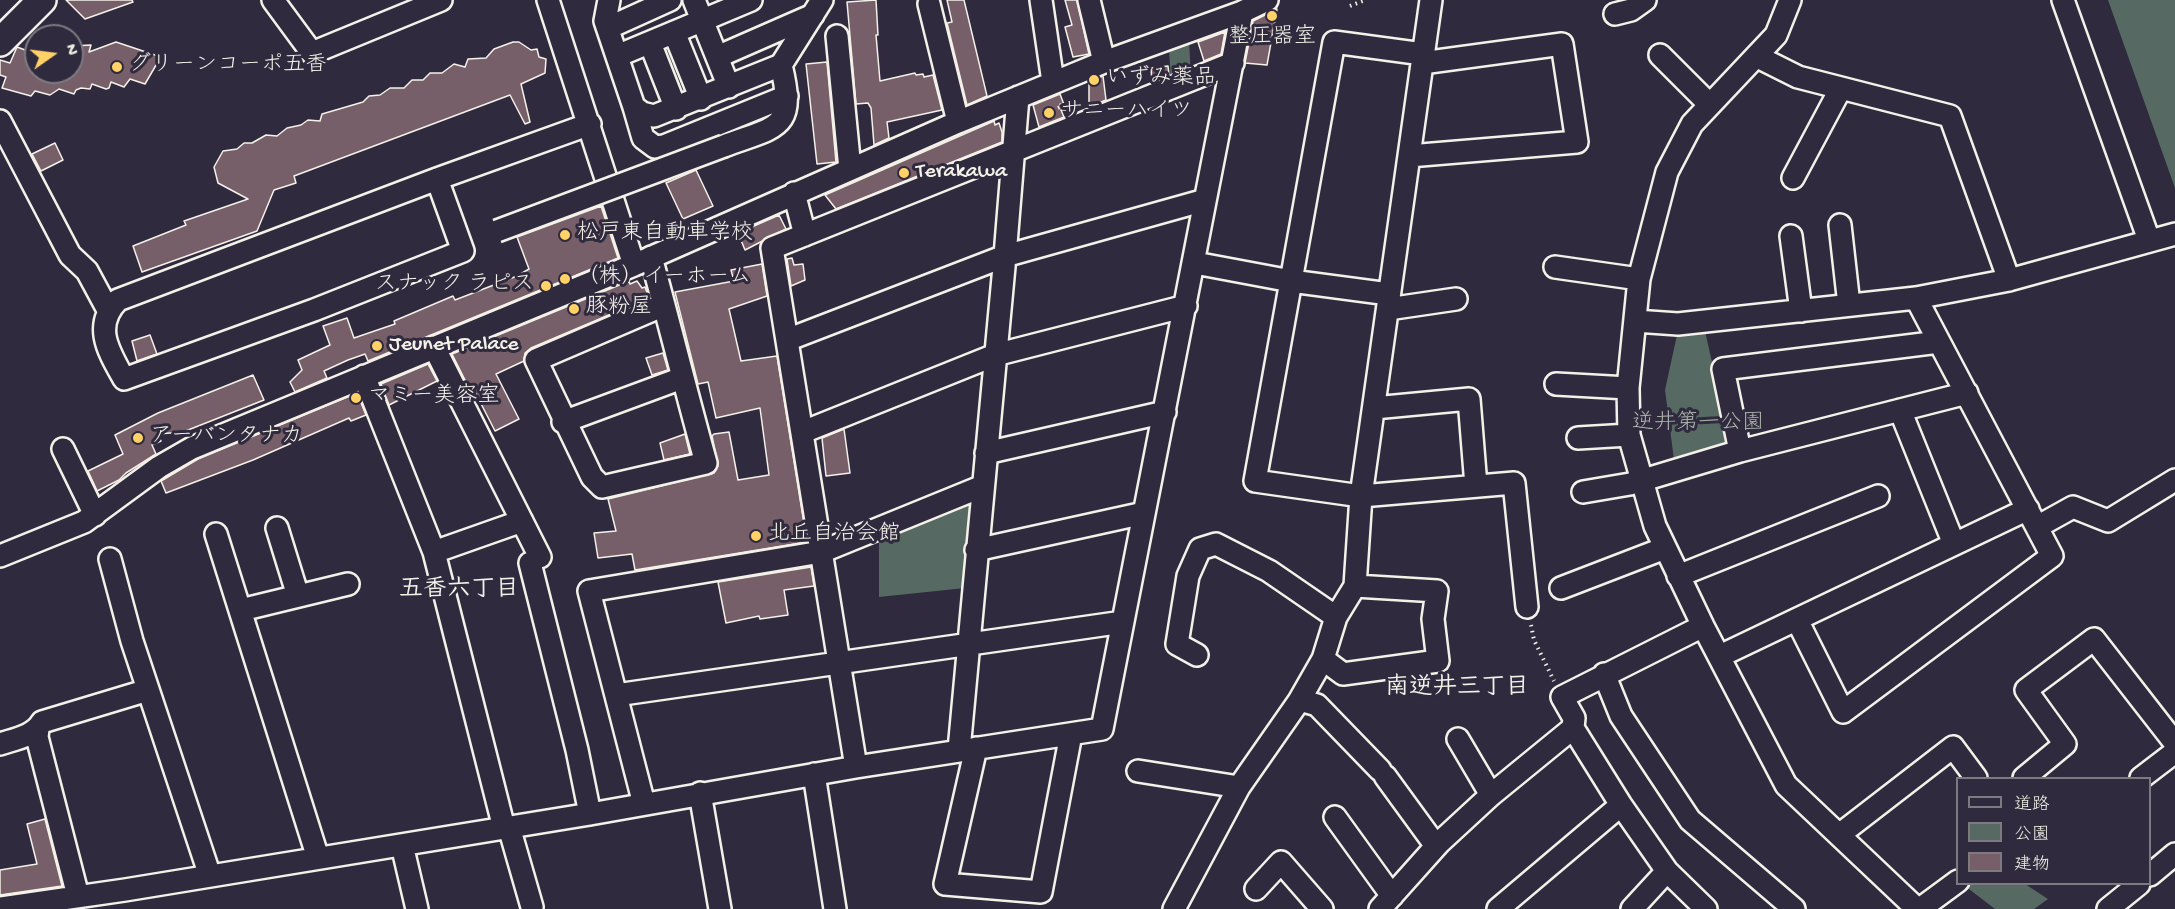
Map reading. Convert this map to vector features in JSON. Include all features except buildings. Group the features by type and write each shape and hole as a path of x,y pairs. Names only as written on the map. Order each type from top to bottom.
{"main road":[{"path":"0,42 42,0"}],"street":[{"path":"273,0 312,53 441,0"},
{"path":"548,0 590,124 643,261 664,305 706,463 602,487 592,477 563,422 536,360 664,305"},
{"path":"609,0 605,21 643,138 655,147 664,146 787,96"},
{"path":"608,28 670,0"},
{"path":"694,0 729,87"},
{"path":"1041,0 1053,82"},
{"path":"1089,0 1104,62"},
{"path":"0,556 95,515 159,467 192,448 643,261 794,193 1053,82 1242,12 1268,0"},
{"path":"1174,909 1239,787 1300,700 1323,659 1336,617 1356,586 1361,496 1431,0"},
{"path":"1615,14 1631,10 1645,0"},
{"path":"1790,0 1776,35 1692,124 1667,172 1639,279 1628,388 1629,435 1655,526 1703,626 1786,785 1918,909 1956,882"},
{"path":"2063,0 2149,240"},
{"path":"617,56 742,2"},
{"path":"929,4 958,122"},
{"path":"717,57 818,7"},
{"path":"634,107 654,116 781,65 818,7"},
{"path":"0,908 78,896 127,900 210,876 590,814 856,767 1102,729 1195,263 1242,12"},
{"path":"674,32 701,99"},
{"path":"837,36 850,169"},
{"path":"1409,156 1577,142 1562,44 1422,58 1334,42 1255,481 1361,496 1514,483 1527,606"},
{"path":"650,43 676,109"},
{"path":"1660,55 1710,105"},
{"path":"1756,56 1798,77 1950,116 2009,280"},
{"path":"856,767 772,248 1233,63"},
{"path":"497,231 777,126 786,114 787,96 781,65"},
{"path":"1793,178 1841,88"},
{"path":"1018,97 968,645 967,749 945,885 1041,892 1071,734"},
{"path":"0,121 70,255 87,271 108,310"},
{"path":"437,178 469,249 335,302 124,379 103,332 108,310 118,300 437,178 590,124"},
{"path":"794,193 805,235"},
{"path":"787,340 1005,256 1205,200"},
{"path":"1840,225 1849,305"},
{"path":"1635,321 1678,324 1916,298 2009,280 2175,234"},
{"path":"1791,236 1801,312"},
{"path":"1195,263 1389,302 1456,299"},
{"path":"1555,267 1639,279"},
{"path":"1797,620 1843,712 2052,556 1916,298"},
{"path":"803,432 995,355 1186,306"},
{"path":"1740,452 1723,369 1939,342"},
{"path":"434,346 522,521 535,560 590,814"},
{"path":"364,376 434,552 506,827 532,907"},
{"path":"563,422 682,378"},
{"path":"1556,384 1628,388"},
{"path":"1583,492 1642,480 1967,393"},
{"path":"1374,408 1469,399 1476,486"},
{"path":"1900,410 1954,544"},
{"path":"986,453 1165,412"},
{"path":"1578,438 1629,435"},
{"path":"63,449 95,515"},
{"path":"1720,656 1954,544 2073,507 2108,521 2175,480"},
{"path":"644,804 589,591 821,552 983,486"},
{"path":"1678,576 1878,496"},
{"path":"976,550 1144,513"},
{"path":"434,552 522,521"},
{"path":"277,528 298,596"},
{"path":"216,534 318,858"},
{"path":"1197,655 1178,644 1188,576 1200,549 1216,544 1269,571 1336,617"},
{"path":"1561,588 1665,548"},
{"path":"110,559 148,690 210,876"},
{"path":"241,610 348,584"},
{"path":"1323,659 1343,674 1438,661 1433,619 1437,591 1356,586"},
{"path":"616,695 839,661 1123,622"},
{"path":"1703,626 1562,697 1574,718 1574,728 1621,805 1667,872 1707,909"},
{"path":"2025,777 2065,744 2026,690 2094,639 2175,743"},
{"path":"1604,674 1621,716 1690,820 1794,909"},
{"path":"0,744 38,729 42,722 148,690"},
{"path":"1300,700 1317,705 1383,773 1436,846"},
{"path":"1335,817 1386,903 1436,846 1491,795 1574,728"},
{"path":"38,729 78,896"},
{"path":"1458,739 1491,795"},
{"path":"1839,835 1953,747 1975,777"},
{"path":"2142,777 2175,752"},
{"path":"1138,771 1239,787"},
{"path":"814,774 835,909"},
{"path":"700,793 720,909"},
{"path":"1498,909 1621,805"},
{"path":"402,845 417,909"},
{"path":"2151,874 2175,854"},
{"path":"1256,889 1281,862 1322,909"},
{"path":"1632,909 1667,872"},
{"path":"2108,909 2138,885"}],"path":[{"path":"1350,6 1365,0"},
{"path":"1527,606 1534,640 1562,697"}],"green space":[{"path":"2108,0 2175,0 2175,188"},
{"path":"1189,40 1191,78 1171,85 1169,48"},
{"name":"逆井第一公園","path":"1705,331 1729,438 1723,447 1674,460 1665,390 1677,335"},
{"path":"975,500 965,588 879,597 879,538"},
{"path":"2027,885 2048,899 2034,909 1995,909 1965,886"}],"place":[{"name":"整圧器室","path":"1272,16"},
{"name":"グリーンコーポ五香","path":"117,67"},
{"name":"いずみ薬品","path":"1094,80"},
{"name":"サニーハイツ","path":"1049,113"},
{"name":"Terakawa","path":"904,173"},
{"name":"松戸東自動車学校","path":"565,235"},
{"name":"（株）イーホーム","path":"565,279"},
{"name":"スナック ラピス","path":"546,286"},
{"name":"豚粉屋","path":"574,309"},
{"name":"Jeunet Palace","path":"377,346"},
{"name":"マミー美容室","path":"356,398"},
{"name":"アーバンタナカ","path":"138,438"},
{"name":"北丘自治会館","path":"756,536"}],"district":[{"name":"五香六丁目","path":"459,591"},
{"name":"南逆井三丁目","path":"1457,689"}]}
